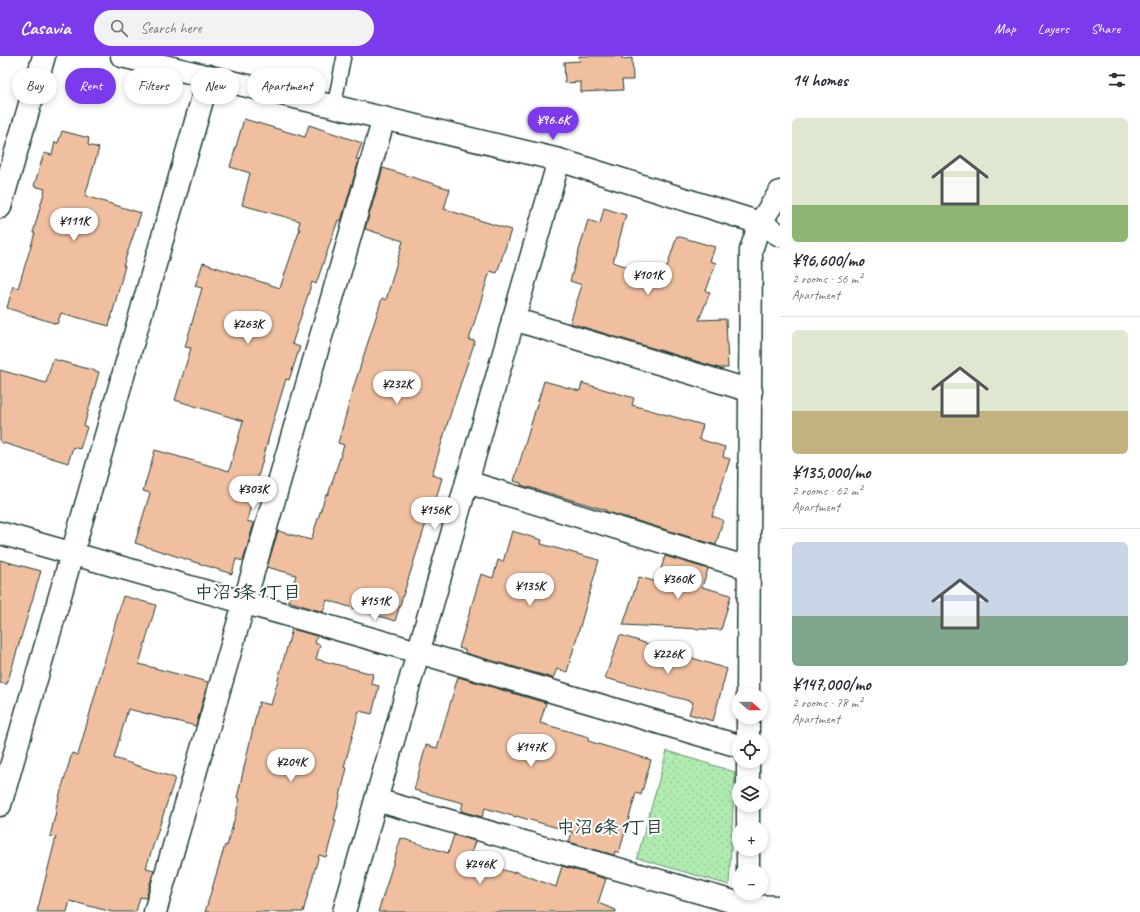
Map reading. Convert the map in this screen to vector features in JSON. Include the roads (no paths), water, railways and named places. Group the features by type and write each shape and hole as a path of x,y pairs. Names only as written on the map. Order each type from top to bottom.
{"street":[{"path":"0,207 44,56"},
{"path":"122,56 191,72"},
{"path":"239,83 559,160 760,223 780,234"},
{"path":"0,805 201,104"},
{"path":"155,912 384,118"},
{"path":"344,912 559,160"},
{"path":"748,688 751,250 760,223 780,192"},
{"path":"513,319 751,391"},
{"path":"467,482 748,568"},
{"path":"0,533 418,652 732,744"},
{"path":"376,800 748,904 780,907"}],"lane":[{"path":"334,106 344,56"}],"district":[{"name":"中沼5条1丁目","path":"248,592"},
{"name":"中沼6条1丁目","path":"610,827"}]}
